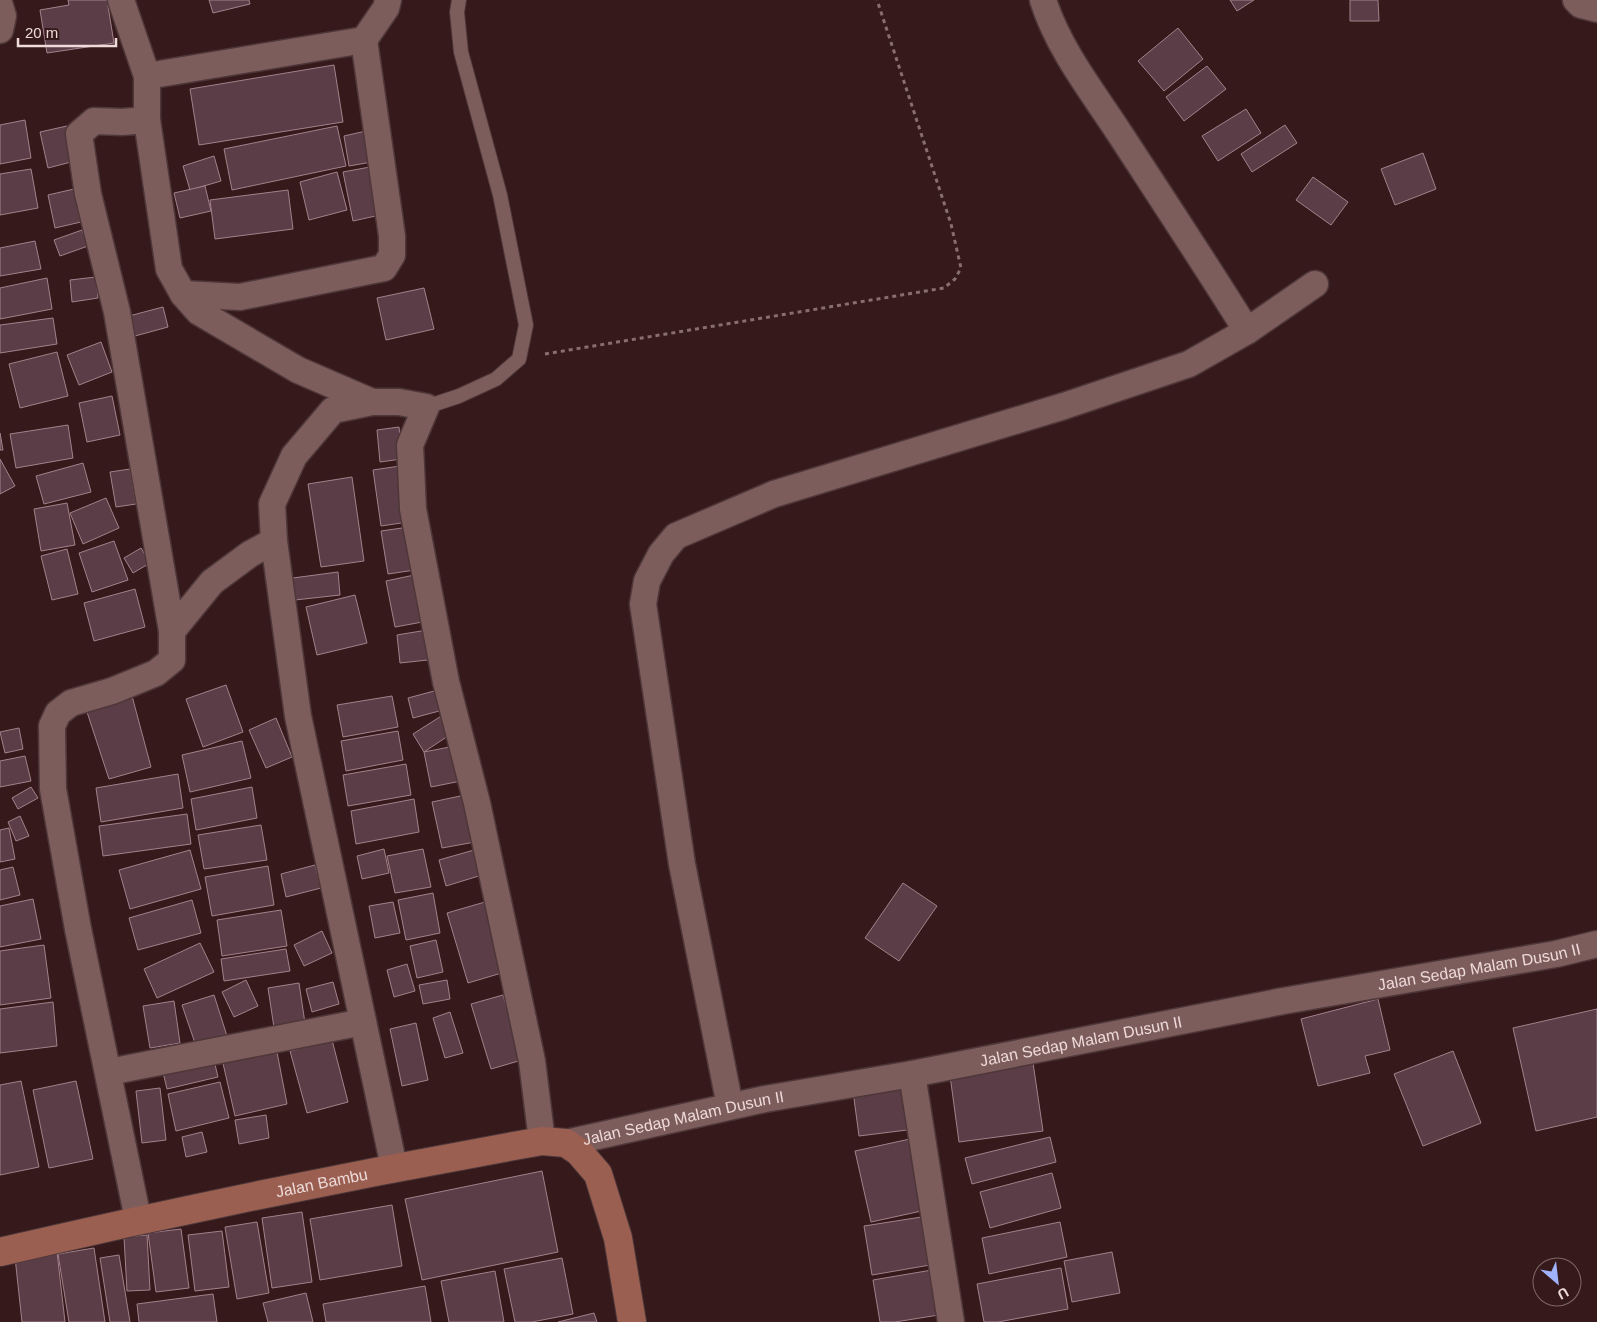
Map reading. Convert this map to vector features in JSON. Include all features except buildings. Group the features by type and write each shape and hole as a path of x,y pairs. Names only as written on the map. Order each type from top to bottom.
{"street":[{"path":"121,0 147,76 147,120 168,269 183,294 199,312 298,370 372,402"},
{"path":"183,294 240,297 384,268 392,255 392,236 364,40 386,8 388,0"},
{"path":"1043,0 1050,20 1071,62 1098,99 1248,331"},
{"path":"1576,0 1581,5 1597,9"},
{"path":"0,6 3,16 0,30"},
{"path":"147,76 364,40"},
{"path":"138,1219 78,929 53,789 52,726 58,713 71,703 112,691 156,673 172,660 172,631 117,312 88,194 79,134 94,121 122,122 147,120"},
{"path":"730,1106 682,864 642,604 647,580 661,554 676,536 774,494 1064,406 1189,364 1248,331 1314,284"},
{"path":"394,1167 298,716 274,541 272,504 294,456 333,410 372,402 399,402 426,407 410,445 410,481 413,509 446,682 478,803 532,1061 554,1142 579,1152 598,1174 618,1238 632,1322"},
{"path":"172,631 212,582 250,554 274,541"},
{"name":"Jalan Sedap Malam Dusun II","path":"554,1142 730,1106 912,1074 1283,1000 1556,954 1597,944"},
{"path":"109,1072 363,1022"},
{"path":"912,1074 951,1322"},
{"name":"Jalan Bambu","path":"0,1252 138,1219 394,1167 554,1142"}],"lane":[{"path":"426,407 459,396 496,379 519,358 526,325 500,195 461,52 457,12 459,0"}],"path":[{"path":"519,358 944,288 955,279 961,268 951,224 877,0"}]}
